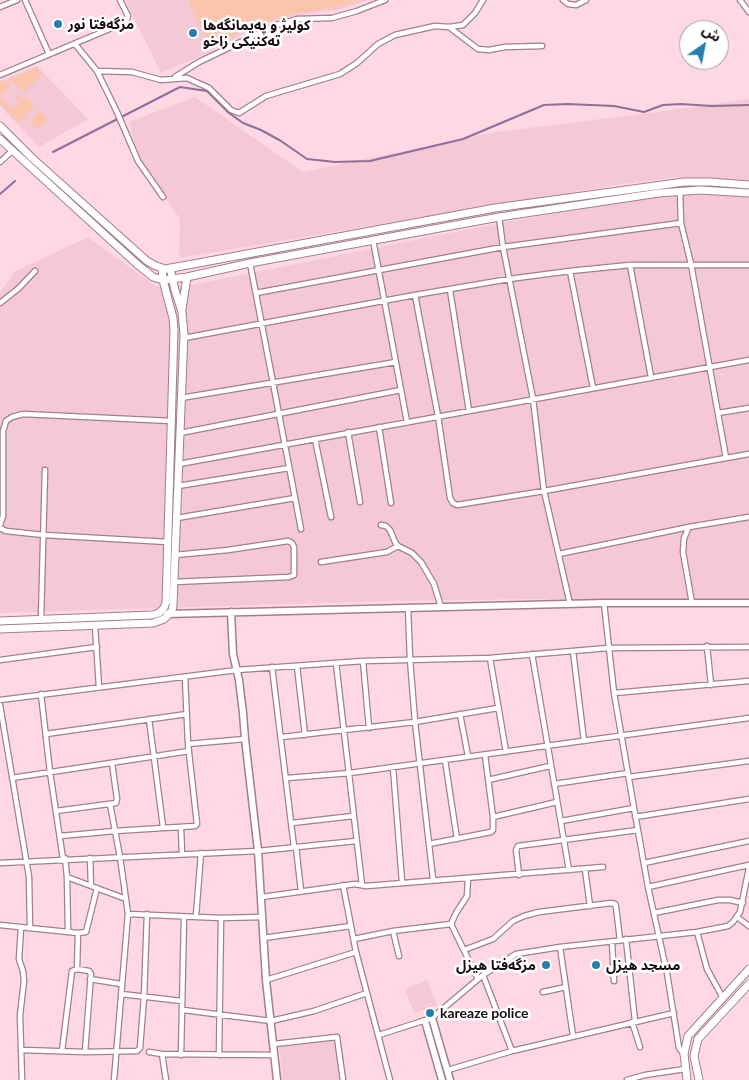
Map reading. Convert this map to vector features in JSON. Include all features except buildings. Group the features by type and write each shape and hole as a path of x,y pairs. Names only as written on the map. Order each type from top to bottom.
{"main road":[{"path":"0,126 31,157 146,261 162,268 495,208 684,182 749,184"},
{"path":"0,139 12,152 144,270 153,277 163,280 173,280 250,263 499,217 680,191 711,190 749,193"},
{"path":"0,621 152,615 162,611 166,602 174,330 162,268"},
{"path":"0,628 156,623 169,615 173,608 184,338 182,312 170,268"},
{"path":"182,312 187,277"},
{"path":"172,313 182,312"},
{"path":"687,1080 684,1054 685,1042 692,1030 724,998 749,969"},
{"path":"698,1080 694,1056 698,1039 749,984"}],"street":[{"path":"0,7 17,0"},
{"path":"25,0 49,54"},
{"path":"0,74 126,22 128,16 120,0"},
{"path":"171,79 199,62 276,24 298,19 332,18 385,0"},
{"path":"97,71 120,71 161,80 187,78 216,94 231,110 239,113 266,96 340,74 378,44 395,35 434,26 449,27 463,25 475,13 482,0"},
{"path":"563,0 568,4 576,5 586,0"},
{"path":"740,0 749,12"},
{"path":"449,27 478,49 489,50 505,47 542,46"},
{"path":"75,44 97,71 138,161 163,197"},
{"path":"0,162 12,152"},
{"path":"680,191 681,223 691,264 726,458"},
{"path":"499,217 503,247 533,399 544,491 570,604"},
{"path":"256,293 503,247 681,223"},
{"path":"373,240 407,422"},
{"path":"250,263 301,529"},
{"path":"184,338 415,295 570,271 630,265 749,265"},
{"path":"630,265 652,377"},
{"path":"0,303 19,288 35,271"},
{"path":"570,271 593,388"},
{"path":"450,290 469,411"},
{"path":"415,295 438,416 450,498 453,503 460,504 544,491 749,454"},
{"path":"179,464 749,360"},
{"path":"181,398 396,362"},
{"path":"180,433 401,390"},
{"path":"718,413 749,408"},
{"path":"168,542 6,531 0,526 3,516 3,431 6,422 12,417 23,414 172,421"},
{"path":"379,427 392,503"},
{"path":"348,432 360,502"},
{"path":"315,439 331,517"},
{"path":"178,486 289,468"},
{"path":"41,619 45,470"},
{"path":"177,518 295,498"},
{"path":"559,554 688,527 749,517"},
{"path":"381,525 390,530 394,542 398,546 412,553 422,564 434,584 441,607"},
{"path":"688,527 684,538 683,552 692,603"},
{"path":"174,582 289,577 294,575 294,547 288,541 175,555"},
{"path":"321,562 387,552 398,546"},
{"path":"162,611 169,615 604,603 749,603"},
{"path":"604,603 614,693 635,817 674,1013 679,1048 684,1054"},
{"path":"408,608 415,722 434,879"},
{"path":"231,612 233,654 243,713 258,851 266,980 277,1080"},
{"path":"96,626 99,687"},
{"path":"707,646 710,685"},
{"path":"0,660 97,647"},
{"path":"0,700 272,667 363,661 490,658 608,648 749,647"},
{"path":"572,651 584,741"},
{"path":"532,654 546,746 569,870"},
{"path":"490,658 506,752"},
{"path":"363,661 369,728"},
{"path":"336,663 362,884"},
{"path":"298,666 305,735"},
{"path":"272,667 301,891"},
{"path":"60,836 195,826 198,822 188,744 185,677"},
{"path":"614,693 749,681"},
{"path":"41,694 50,772 67,878 68,931"},
{"path":"0,705 30,882 30,928"},
{"path":"282,737 415,722 498,708"},
{"path":"46,734 187,714"},
{"path":"460,714 468,756"},
{"path":"287,778 393,768 749,718"},
{"path":"149,719 163,827"},
{"path":"188,744 245,739"},
{"path":"12,778 189,751"},
{"path":"430,844 491,832 494,828 485,755"},
{"path":"445,760 457,839"},
{"path":"554,784 749,761"},
{"path":"56,811 116,803 112,763"},
{"path":"488,780 550,766"},
{"path":"393,768 402,882"},
{"path":"635,817 749,799"},
{"path":"493,817 557,802"},
{"path":"110,804 128,914 114,1080"},
{"path":"560,820 634,808"},
{"path":"292,823 353,816"},
{"path":"181,827 182,854"},
{"path":"520,875 517,847 638,830"},
{"path":"0,863 64,858 258,851 356,841"},
{"path":"644,863 749,841"},
{"path":"196,916 201,853"},
{"path":"90,858 91,886"},
{"path":"379,1035 432,1018 478,978 516,954 723,928 737,917 743,903 749,866 648,887"},
{"path":"262,897 343,885 520,875 603,868"},
{"path":"585,869 590,906"},
{"path":"67,878 126,899"},
{"path":"451,924 467,896 468,878"},
{"path":"343,885 356,952 390,1080"},
{"path":"0,925 83,933 87,930 98,888"},
{"path":"654,913 718,900 743,903"},
{"path":"464,950 493,939 513,921 524,916 539,912 613,903 616,905 620,940"},
{"path":"128,914 221,918 262,917"},
{"path":"22,1050 85,1052 137,1051 140,1048 147,914"},
{"path":"181,1055 184,917"},
{"path":"737,917 749,926"},
{"path":"219,1055 221,918"},
{"path":"354,938 451,924"},
{"path":"451,924 478,978"},
{"path":"263,938 351,926"},
{"path":"21,927 19,959 24,981 20,1015 22,1080"},
{"path":"393,931 399,956"},
{"path":"697,932 707,969 724,998"},
{"path":"77,969 78,933"},
{"path":"626,939 632,978 634,1022 640,1047"},
{"path":"612,942 614,981"},
{"path":"560,947 573,1036"},
{"path":"266,980 356,952"},
{"path":"62,1051 72,971 77,969 88,971 91,974 85,1052"},
{"path":"483,975 512,1051"},
{"path":"90,979 121,984"},
{"path":"543,992 566,987"},
{"path":"183,1010 271,1021 314,1011 367,993"},
{"path":"120,994 182,1001"},
{"path":"448,1070 512,1051 674,1013"},
{"path":"432,1018 450,1080"},
{"path":"425,1021 442,1080"},
{"path":"274,1044 337,1037 343,1080"},
{"path":"149,1052 181,1055 275,1056"},
{"path":"162,1054 166,1080"},
{"path":"627,1080 645,1075 686,1069"}],"shaded area":[{"name":"كوليژ و په‌يمانگه‌ها ته‌كنيكى زاخو","path":"125,0 368,0 342,9 282,18 255,28 207,53 161,73"},
{"path":"188,0 359,0 341,6 287,15 245,30 210,47"},
{"path":"37,66 88,119 39,147 0,106 0,81"},
{"path":"36,68 42,74 25,92 9,79"},
{"path":"6,80 11,84 0,97 0,82"},
{"path":"17,96 21,99 25,97 35,106 18,122 0,104 0,97 13,109 20,102 15,97"},
{"path":"195,97 303,172 496,132 749,99 749,182 678,177 616,185 179,258 180,219 140,161 129,122"},
{"path":"39,111 48,119 38,129 30,122"},
{"path":"689,191 749,197 749,601 538,599 389,601 0,613 0,293 14,272 88,237 157,287 191,285 489,225"},
{"path":"427,980 437,1005 414,1013 405,989"},
{"path":"335,1041 340,1080 283,1080 279,1047"}],"waterway":[{"path":"53,152 180,87 207,91 229,113 243,123 281,141 307,159 335,162 370,161 463,139 544,105 614,106 644,112 663,105 749,105"},
{"path":"0,194 15,181"}],"place":[{"name":"مزگەفتا نور","path":"58,24"},
{"name":"كوليژ و په‌يمانگه‌ها ته‌كنيكى زاخو","path":"193,33"},
{"name":"مزگەفتا هیزل","path":"546,965"},
{"name":"مسجد هيزل","path":"596,965"},
{"name":"kareaze police","path":"430,1013"}]}
